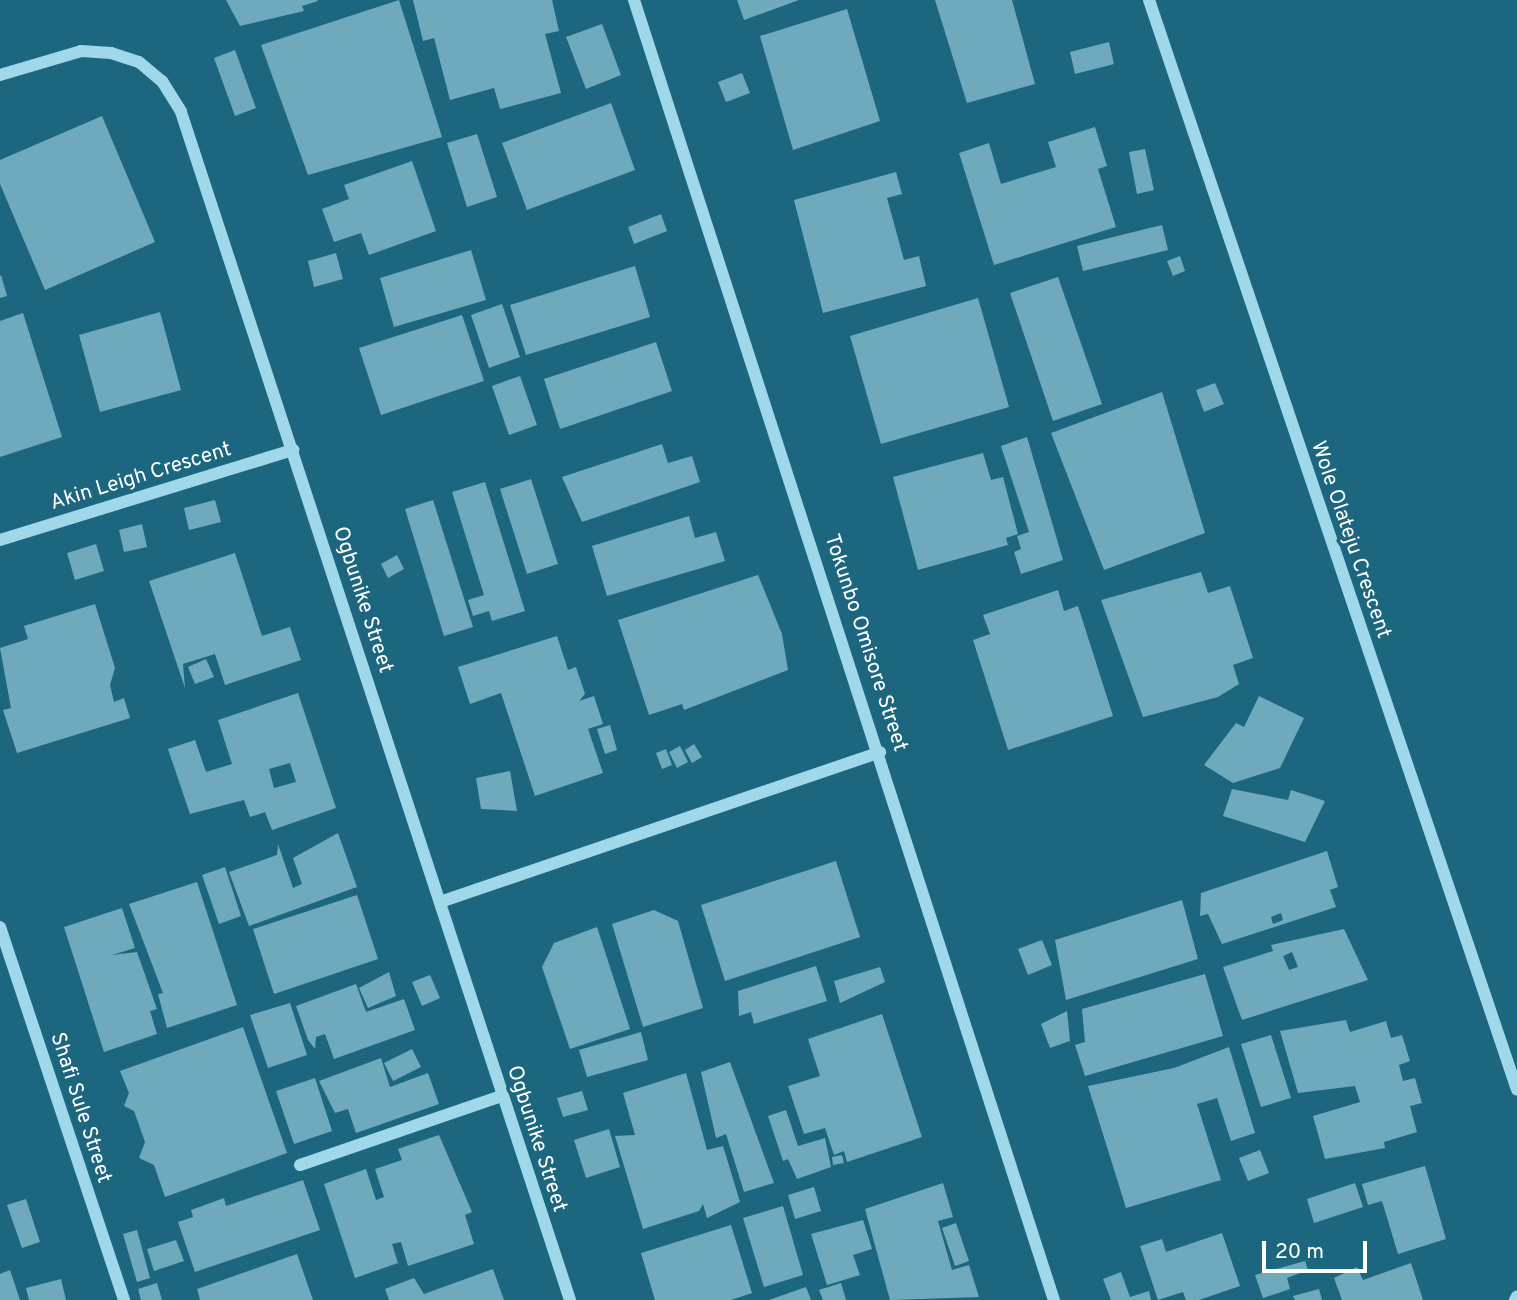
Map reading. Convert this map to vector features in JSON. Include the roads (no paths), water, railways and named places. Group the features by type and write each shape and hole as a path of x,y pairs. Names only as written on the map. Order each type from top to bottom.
{"street":[{"name":"Tokunbo Omisore Street","path":"634,0 880,752 1054,1300"},
{"name":"Wole Olateju Crescent","path":"1149,0 1517,1090"},
{"name":"Ogbunike Street","path":"0,75 81,51 139,62 162,81 181,111 501,1096 570,1300"},
{"name":"Akin Leigh Crescent","path":"0,540 293,450"},
{"path":"440,902 880,752"},
{"name":"Shafi Sule Street","path":"0,927 124,1300"},
{"path":"300,1165 501,1096"}]}
